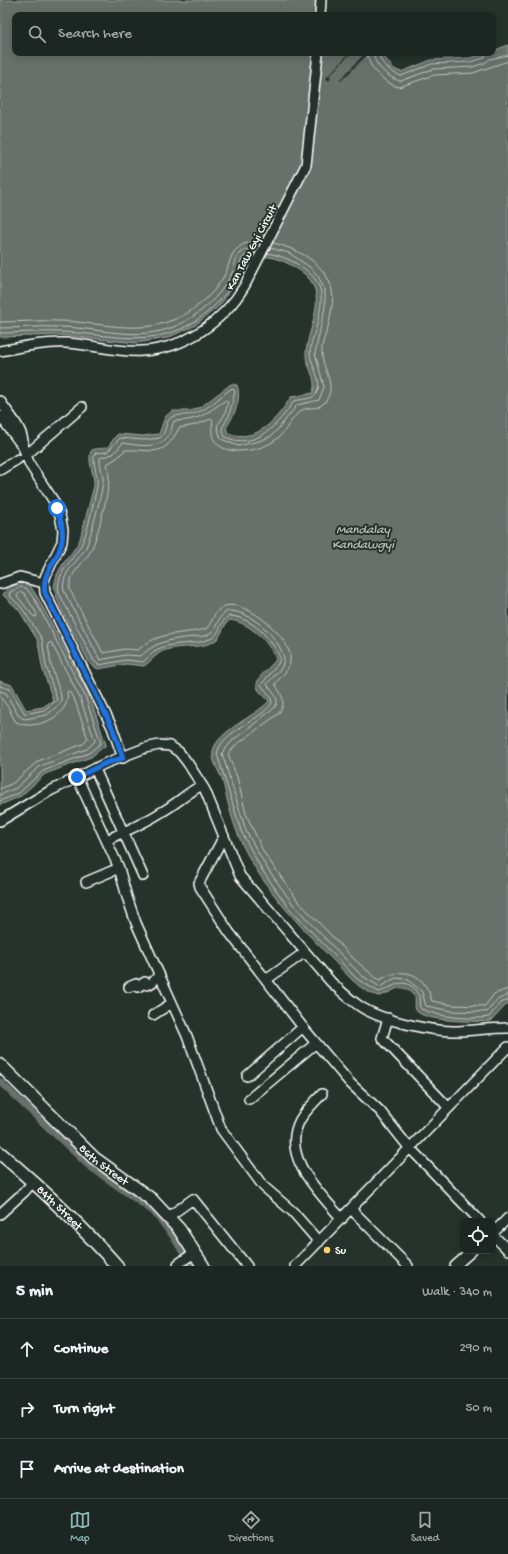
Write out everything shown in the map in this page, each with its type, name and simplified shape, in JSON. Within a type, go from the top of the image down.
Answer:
[{"type":"main road","name":"86th Street","points":[[0,1065],[94,1158],[146,1196],[168,1217],[179,1229],[186,1258],[203,1266]]},
{"type":"main road","name":"84th Street","points":[[0,1153],[34,1182],[90,1236],[117,1266]]},
{"type":"street","points":[[320,12],[321,0]]},
{"type":"street","name":"Kan Taw Gyi Circuit","points":[[0,351],[53,343],[143,351],[183,342],[194,336],[219,317],[237,299],[306,165],[318,56]]},
{"type":"street","points":[[0,470],[82,407]]},
{"type":"street","points":[[1,409],[22,454],[57,508],[63,530],[60,548],[49,567],[44,583],[47,600],[112,727],[123,758]]},
{"type":"street","points":[[0,584],[20,576],[44,583]]},
{"type":"street","points":[[0,821],[36,799],[95,768],[145,748],[159,745],[170,746],[187,762],[202,785],[240,876],[331,982],[346,996],[363,1008],[388,1018],[422,1027],[452,1031],[508,1028]]},
{"type":"street","points":[[95,768],[143,876]]},
{"type":"street","points":[[77,777],[120,868],[127,897],[136,922],[187,1036],[221,1129],[263,1186],[293,1212],[319,1242]]},
{"type":"street","points":[[107,840],[124,833],[160,814],[184,795],[202,785]]},
{"type":"street","points":[[224,836],[201,878],[200,887],[229,932],[303,1027],[350,1083],[380,1111],[410,1148],[477,1218]]},
{"type":"street","points":[[86,882],[120,868]]},
{"type":"street","points":[[266,980],[305,952]]},
{"type":"street","points":[[129,987],[136,984],[138,987],[145,982],[147,985],[150,984],[156,980],[159,974]]},
{"type":"street","points":[[153,1015],[172,1003]]},
{"type":"street","points":[[388,1018],[382,1038],[449,1108]]},
{"type":"street","points":[[248,1076],[303,1027]]},
{"type":"street","points":[[249,1099],[316,1043]]},
{"type":"street","points":[[295,1266],[508,1047]]},
{"type":"street","points":[[322,1094],[301,1119],[296,1130],[296,1153],[301,1169],[342,1219]]},
{"type":"street","points":[[0,1214],[34,1182]]},
{"type":"street","points":[[168,1217],[193,1199],[247,1266]]},
{"type":"street","points":[[351,1209],[408,1266]]},
{"type":"street","points":[[496,1231],[508,1218]]},
{"type":"street","points":[[496,1237],[508,1250]]},
{"type":"street","points":[[456,1266],[469,1254]]},
{"type":"water","name":"Mandalay Kandawgyi","points":[[0,0],[316,0],[316,12],[12,12],[12,56],[383,56],[394,69],[401,72],[431,60],[496,56],[496,50],[508,45],[508,1003],[491,1021],[451,1020],[429,1017],[416,1010],[415,997],[405,989],[398,988],[379,996],[365,990],[348,975],[295,920],[261,877],[243,846],[236,830],[223,782],[213,759],[213,751],[216,744],[222,737],[229,730],[263,707],[269,701],[258,689],[257,685],[260,677],[276,659],[269,646],[258,634],[244,625],[230,620],[225,625],[219,637],[208,644],[166,650],[159,653],[144,666],[126,664],[98,669],[90,664],[65,617],[55,591],[55,583],[59,570],[80,539],[94,486],[90,464],[91,451],[107,447],[118,434],[143,436],[159,434],[165,417],[172,411],[191,411],[202,406],[231,384],[237,385],[239,396],[232,418],[226,428],[228,433],[238,436],[257,432],[265,427],[273,421],[291,397],[313,393],[314,382],[306,357],[308,341],[316,309],[315,289],[310,280],[302,272],[278,259],[255,256],[245,261],[236,284],[219,306],[194,326],[167,338],[136,343],[60,335],[0,337]]},
{"type":"water","points":[[19,583],[29,584],[38,598],[89,695],[106,745],[91,757],[45,774],[21,796],[0,805],[0,681],[12,685],[26,710],[43,707],[53,700],[42,667],[38,641],[19,610],[3,595],[7,588]]},
{"type":"pier","points":[[346,56],[348,56],[329,76],[331,78],[329,81],[326,78]]},
{"type":"pier","points":[[362,56],[366,56],[341,81],[340,80]]},
{"type":"waterway","points":[[0,1082],[88,1165],[154,1212],[173,1236],[191,1266]]},
{"type":"place","name":"Su","points":[[327,1250]]},
{"type":"route","points":[[57,508],[62,523],[62,542],[46,575],[44,581],[45,593],[47,600],[112,727],[123,758],[106,763],[77,777]]}]
